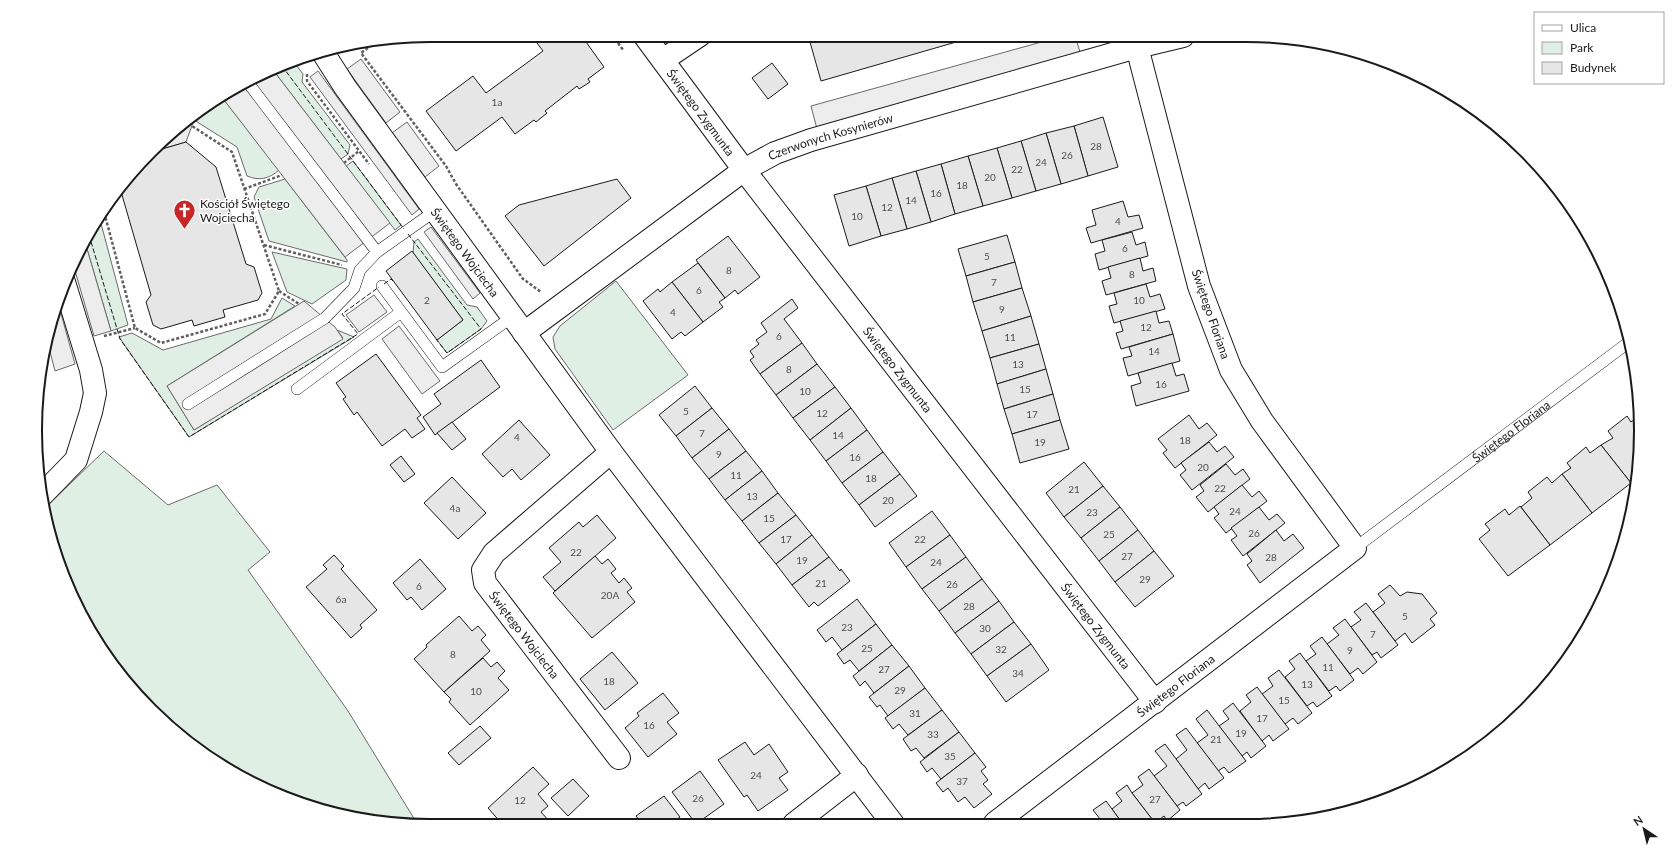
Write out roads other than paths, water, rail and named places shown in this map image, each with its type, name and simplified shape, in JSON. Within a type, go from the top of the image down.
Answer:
[{"type":"street","name":"Świętego Zygmunta","points":[[649,42],[744,170],[1155,702]]},
{"type":"street","points":[[663,60],[690,42]]},
{"type":"street","name":"Czerwonych Kosynierów","points":[[518,325],[744,170],[775,153],[811,140],[1158,42]]},
{"type":"street","name":"Świętego Floriana","points":[[1002,819],[1355,548],[1262,421],[1231,370],[1199,286],[1137,47]]},
{"type":"street","name":"Świętego Wojciecha","points":[[326,56],[345,87],[434,211],[611,452],[889,819]]},
{"type":"street","points":[[46,490],[76,460],[91,412],[95,393],[91,370],[68,294]]},
{"type":"street","name":"Świętego Wojciecha","points":[[611,452],[494,553],[483,570],[485,583],[619,758]]},
{"type":"street","points":[[800,819],[857,775]]},
{"type":"lane","points":[[251,86],[377,252]]},
{"type":"lane","points":[[188,404],[325,318],[354,288],[360,270],[377,252],[434,211]]},
{"type":"lane","points":[[382,286],[442,367],[518,325]]},
{"type":"lane","points":[[297,389],[401,312]]},
{"type":"lane","name":"Świętego Floriana","points":[[1355,548],[1625,345]]},
{"type":"place","name":"Kościół Świętego Wojciecha","points":[[184,230]]}]
